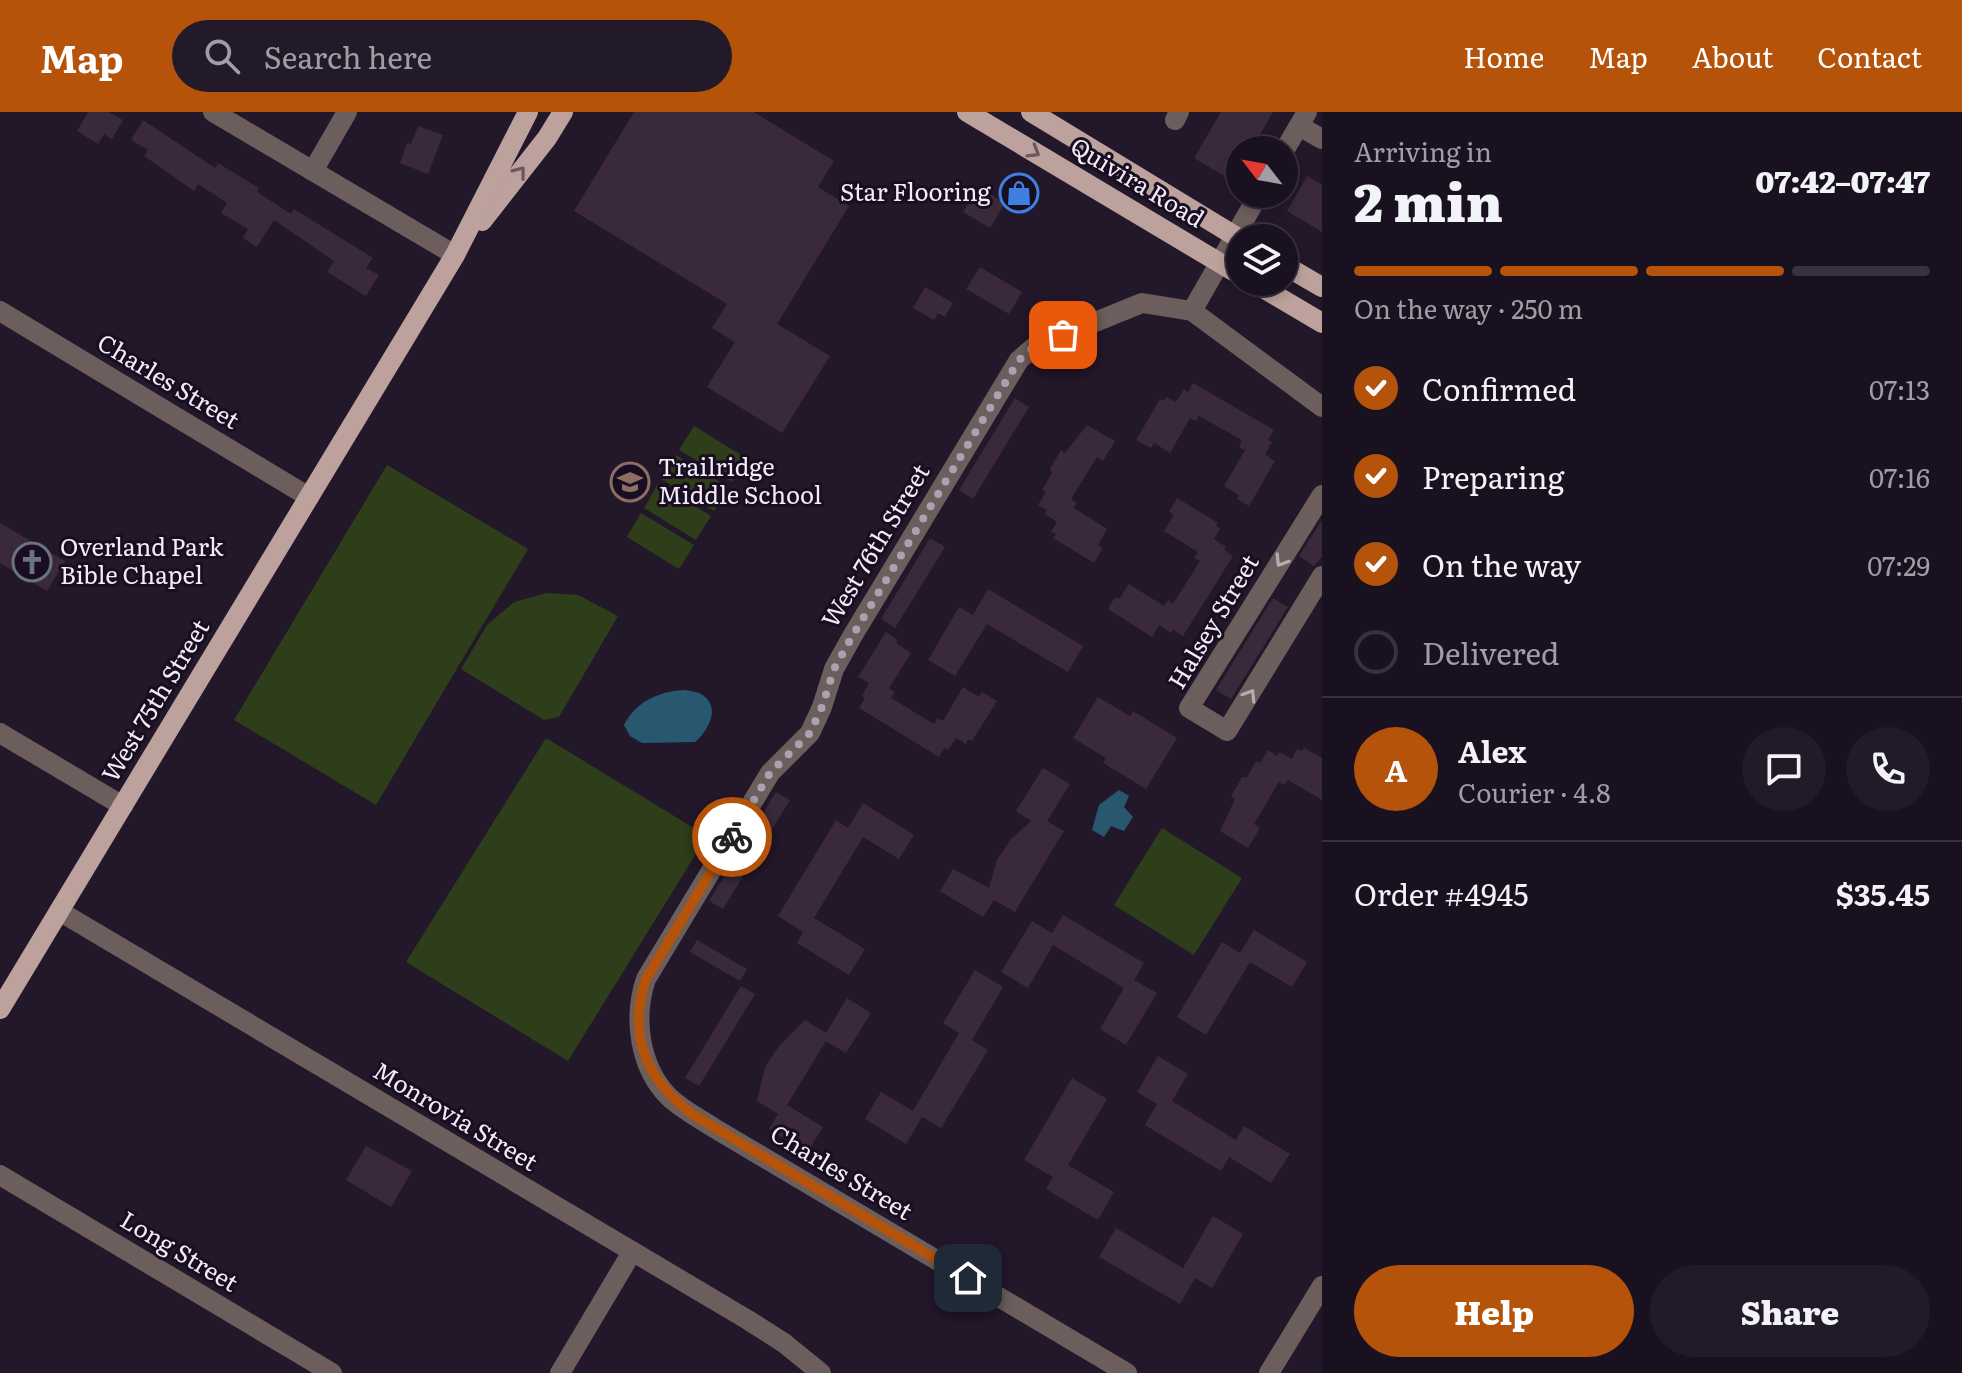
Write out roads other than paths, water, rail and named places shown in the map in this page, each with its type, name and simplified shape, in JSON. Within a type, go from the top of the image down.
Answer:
[{"type":"main road","name":"West 75th Street","points":[[0,1009],[455,255],[528,112]]},
{"type":"main road","name":"West 75th Street","points":[[455,255],[547,138],[563,112]]},
{"type":"main road","name":"Quivira Road","points":[[967,112],[1226,266]]},
{"type":"main road","name":"Quivira Road","points":[[1031,112],[1226,231]]},
{"type":"main road","points":[[1298,273],[1322,287]]},
{"type":"main road","points":[[1277,296],[1322,323]]},
{"type":"street","points":[[213,112],[455,255]]},
{"type":"street","points":[[313,171],[347,112]]},
{"type":"street","points":[[1303,119],[1322,139]]},
{"type":"street","points":[[1226,255],[1192,311],[1322,407]]},
{"type":"street","name":"West 76th Street","points":[[641,1040],[641,994],[646,979],[770,773],[810,733],[834,669],[853,635],[1019,360],[1034,347],[1142,303],[1192,311]]},
{"type":"street","name":"Charles Street","points":[[0,311],[309,497]]},
{"type":"street","name":"Halsey Street","points":[[1322,495],[1189,708],[1227,731],[1322,576]]},
{"type":"street","points":[[0,733],[123,806]]},
{"type":"street","name":"Monrovia Street","points":[[59,911],[772,1335],[821,1373]]},
{"type":"street","name":"Charles Street","points":[[641,1040],[655,1078],[668,1096],[692,1114],[1127,1373]]},
{"type":"street","name":"Long Street","points":[[0,1175],[332,1373]]},
{"type":"street","points":[[560,1373],[632,1252]]},
{"type":"street","points":[[1269,1373],[1322,1286]]},
{"type":"water","points":[[685,690],[702,695],[711,707],[708,726],[695,742],[642,743],[630,736],[624,725],[642,704],[658,695]]},
{"type":"water","points":[[1119,790],[1129,796],[1124,807],[1133,817],[1124,831],[1111,826],[1104,837],[1092,830],[1099,805]]},
{"type":"place","name":"Star Flooring","points":[[1019,193]]},
{"type":"place","name":"Trailridge Middle School","points":[[630,482]]},
{"type":"place","name":"Overland Park Bible Chapel","points":[[32,562]]}]
